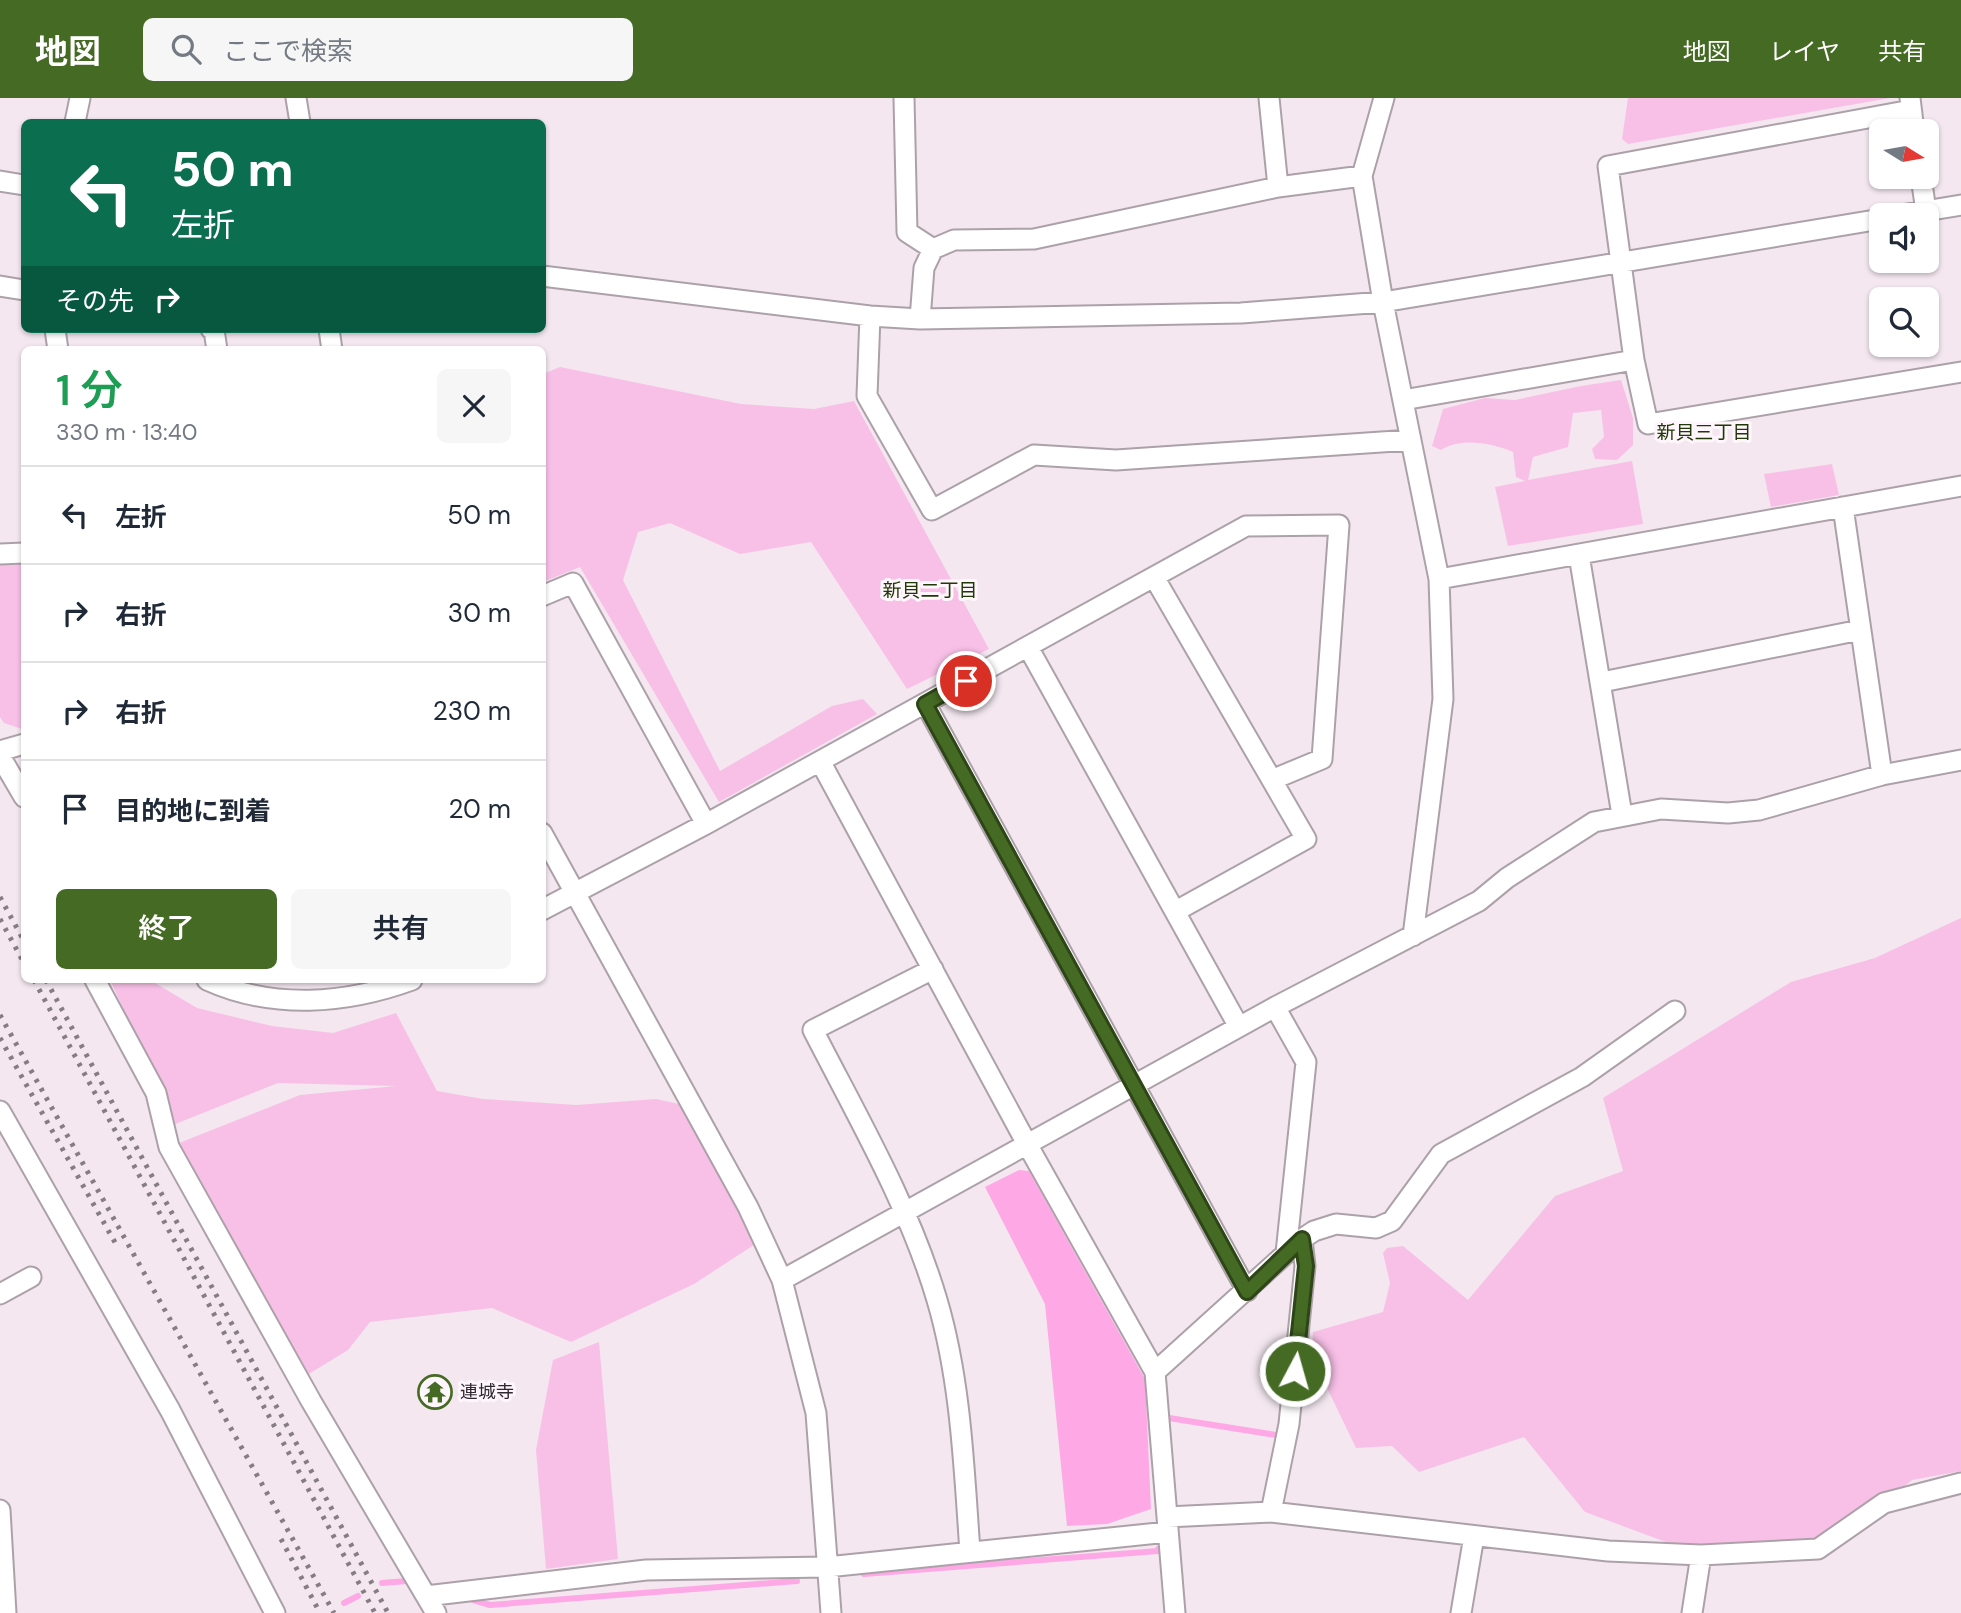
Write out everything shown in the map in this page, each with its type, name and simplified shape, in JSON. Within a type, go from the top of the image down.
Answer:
[{"type":"street","points":[[76,119],[80,98]]},
{"type":"street","points":[[296,98],[300,119]]},
{"type":"street","points":[[904,98],[907,232],[933,249]]},
{"type":"street","points":[[1269,98],[1278,187]]},
{"type":"street","points":[[1384,98],[1362,176],[1383,302],[1439,579],[1443,699],[1413,936]]},
{"type":"street","points":[[1910,104],[1608,166],[1634,360],[1648,424],[1961,372]]},
{"type":"street","points":[[920,319],[924,268],[933,249],[954,240],[1034,239],[1278,187],[1362,176]]},
{"type":"street","points":[[0,181],[21,184]]},
{"type":"street","points":[[1939,209],[1961,205]]},
{"type":"street","points":[[546,276],[870,316],[920,319],[1241,313],[1383,302],[1869,221]]},
{"type":"street","points":[[0,286],[21,290]]},
{"type":"street","points":[[870,316],[867,396],[932,510],[1034,455],[1116,460],[1411,440]]},
{"type":"street","points":[[1403,400],[1634,360]]},
{"type":"street","points":[[1439,579],[1961,486]]},
{"type":"street","points":[[1843,507],[1882,775]]},
{"type":"street","points":[[546,908],[706,824],[1247,526],[1339,525],[1322,759],[1273,779]]},
{"type":"street","points":[[0,554],[21,553]]},
{"type":"street","points":[[1579,555],[1622,815]]},
{"type":"street","points":[[1154,578],[1306,839],[1176,911]]},
{"type":"street","points":[[546,594],[573,583],[706,824]]},
{"type":"street","points":[[1602,682],[1860,630]]},
{"type":"street","points":[[1028,647],[1239,1027]]},
{"type":"street","points":[[925,704],[1247,1292]]},
{"type":"street","points":[[21,745],[0,754],[21,792]]},
{"type":"street","points":[[782,1280],[1275,1007],[1479,901],[1507,878],[1594,822],[1661,809],[1751,811],[1882,775],[1961,760]]},
{"type":"street","points":[[820,761],[1027,1144],[1155,1372],[1175,1613]]},
{"type":"street","points":[[546,840],[748,1208],[782,1280],[816,1413],[831,1613]]},
{"type":"street","points":[[933,970],[813,1030],[905,1211],[937,1300],[957,1390],[970,1552]]},
{"type":"street","points":[[97,983],[156,1093],[169,1147],[311,1401],[431,1605],[646,1570],[827,1567],[970,1552],[1271,1511],[1608,1551],[1701,1555],[1818,1549],[1884,1503],[1961,1483]]},
{"type":"street","points":[[216,983],[244,993],[292,1001],[365,995],[403,983]]},
{"type":"street","points":[[1275,1007],[1306,1062],[1286,1253]]},
{"type":"street","points":[[1155,1372],[1247,1292],[1302,1239],[1314,1231],[1336,1224],[1376,1228],[1392,1221],[1441,1154],[1582,1077],[1675,1011]]},
{"type":"street","points":[[0,1111],[170,1410],[275,1613]]},
{"type":"street","points":[[1271,1511],[1289,1424],[1306,1266],[1302,1239]]},
{"type":"street","points":[[0,1294],[31,1276]]},
{"type":"street","points":[[0,1510],[6,1613]]},
{"type":"street","points":[[1461,1613],[1474,1536]]},
{"type":"street","points":[[1692,1613],[1701,1555]]},
{"type":"shaded area","points":[[1628,98],[1890,98],[1628,144],[1622,139]]},
{"type":"shaded area","points":[[560,367],[741,404],[814,409],[854,401],[989,649],[907,689],[811,542],[740,554],[670,523],[638,532],[623,580],[720,771],[832,706],[863,699],[877,714],[719,802],[580,567],[546,581],[546,373]]},
{"type":"shaded area","points":[[1621,380],[1633,418],[1633,445],[1617,460],[1595,459],[1592,449],[1604,437],[1601,410],[1573,413],[1568,447],[1533,457],[1528,480],[1632,461],[1643,524],[1508,546],[1495,487],[1525,481],[1516,477],[1513,452],[1477,443],[1458,444],[1441,450],[1432,446],[1443,409],[1485,398],[1515,400]]},
{"type":"shaded area","points":[[1832,464],[1839,495],[1771,507],[1764,474]]},
{"type":"shaded area","points":[[21,563],[21,729],[4,723],[0,717],[0,564]]},
{"type":"shaded area","points":[[1961,918],[1961,1471],[1912,1480],[1884,1503],[1818,1540],[1701,1555],[1585,1512],[1524,1437],[1419,1472],[1392,1446],[1356,1448],[1328,1390],[1310,1380],[1313,1332],[1383,1312],[1390,1283],[1383,1253],[1387,1248],[1403,1246],[1468,1300],[1555,1196],[1623,1171],[1603,1098],[1791,982],[1875,958]]},
{"type":"shaded area","points":[[111,983],[155,983],[197,1008],[272,1026],[333,1033],[396,1013],[437,1091],[483,1099],[576,1105],[656,1099],[693,1107],[763,1239],[694,1284],[571,1342],[492,1308],[370,1322],[348,1350],[299,1380],[169,1147],[300,1095],[396,1086],[278,1083],[173,1125],[162,1092]]},
{"type":"shaded area","points":[[1019,1170],[1029,1171],[1145,1379],[1151,1509],[1107,1524],[1067,1526],[1045,1304],[985,1187]]},
{"type":"shaded area","points":[[599,1342],[618,1559],[546,1569],[536,1450],[553,1360]]},
{"type":"waterway","points":[[1169,1418],[1276,1435]]},
{"type":"waterway","points":[[864,1574],[1158,1549]]},
{"type":"waterway","points":[[382,1583],[407,1581]]},
{"type":"waterway","points":[[473,1600],[490,1605],[797,1581]]},
{"type":"waterway","points":[[344,1603],[358,1596]]},
{"type":"railway","points":[[0,897],[21,936]]},
{"type":"railway","points":[[0,919],[21,958]]},
{"type":"railway","points":[[36,983],[375,1613]]},
{"type":"railway","points":[[48,983],[388,1613]]},
{"type":"railway","points":[[0,1015],[334,1613]]},
{"type":"railway","points":[[0,1038],[117,1246]]},
{"type":"railway","points":[[281,1539],[320,1613]]},
{"type":"place","name":"連城寺","points":[[435,1392]]},
{"type":"district","name":"新貝三丁目","points":[[1704,432]]},
{"type":"district","name":"新貝二丁目","points":[[930,590]]},
{"type":"route","points":[[966,681],[925,704],[1247,1292],[1302,1239],[1306,1266],[1295,1371]]}]
